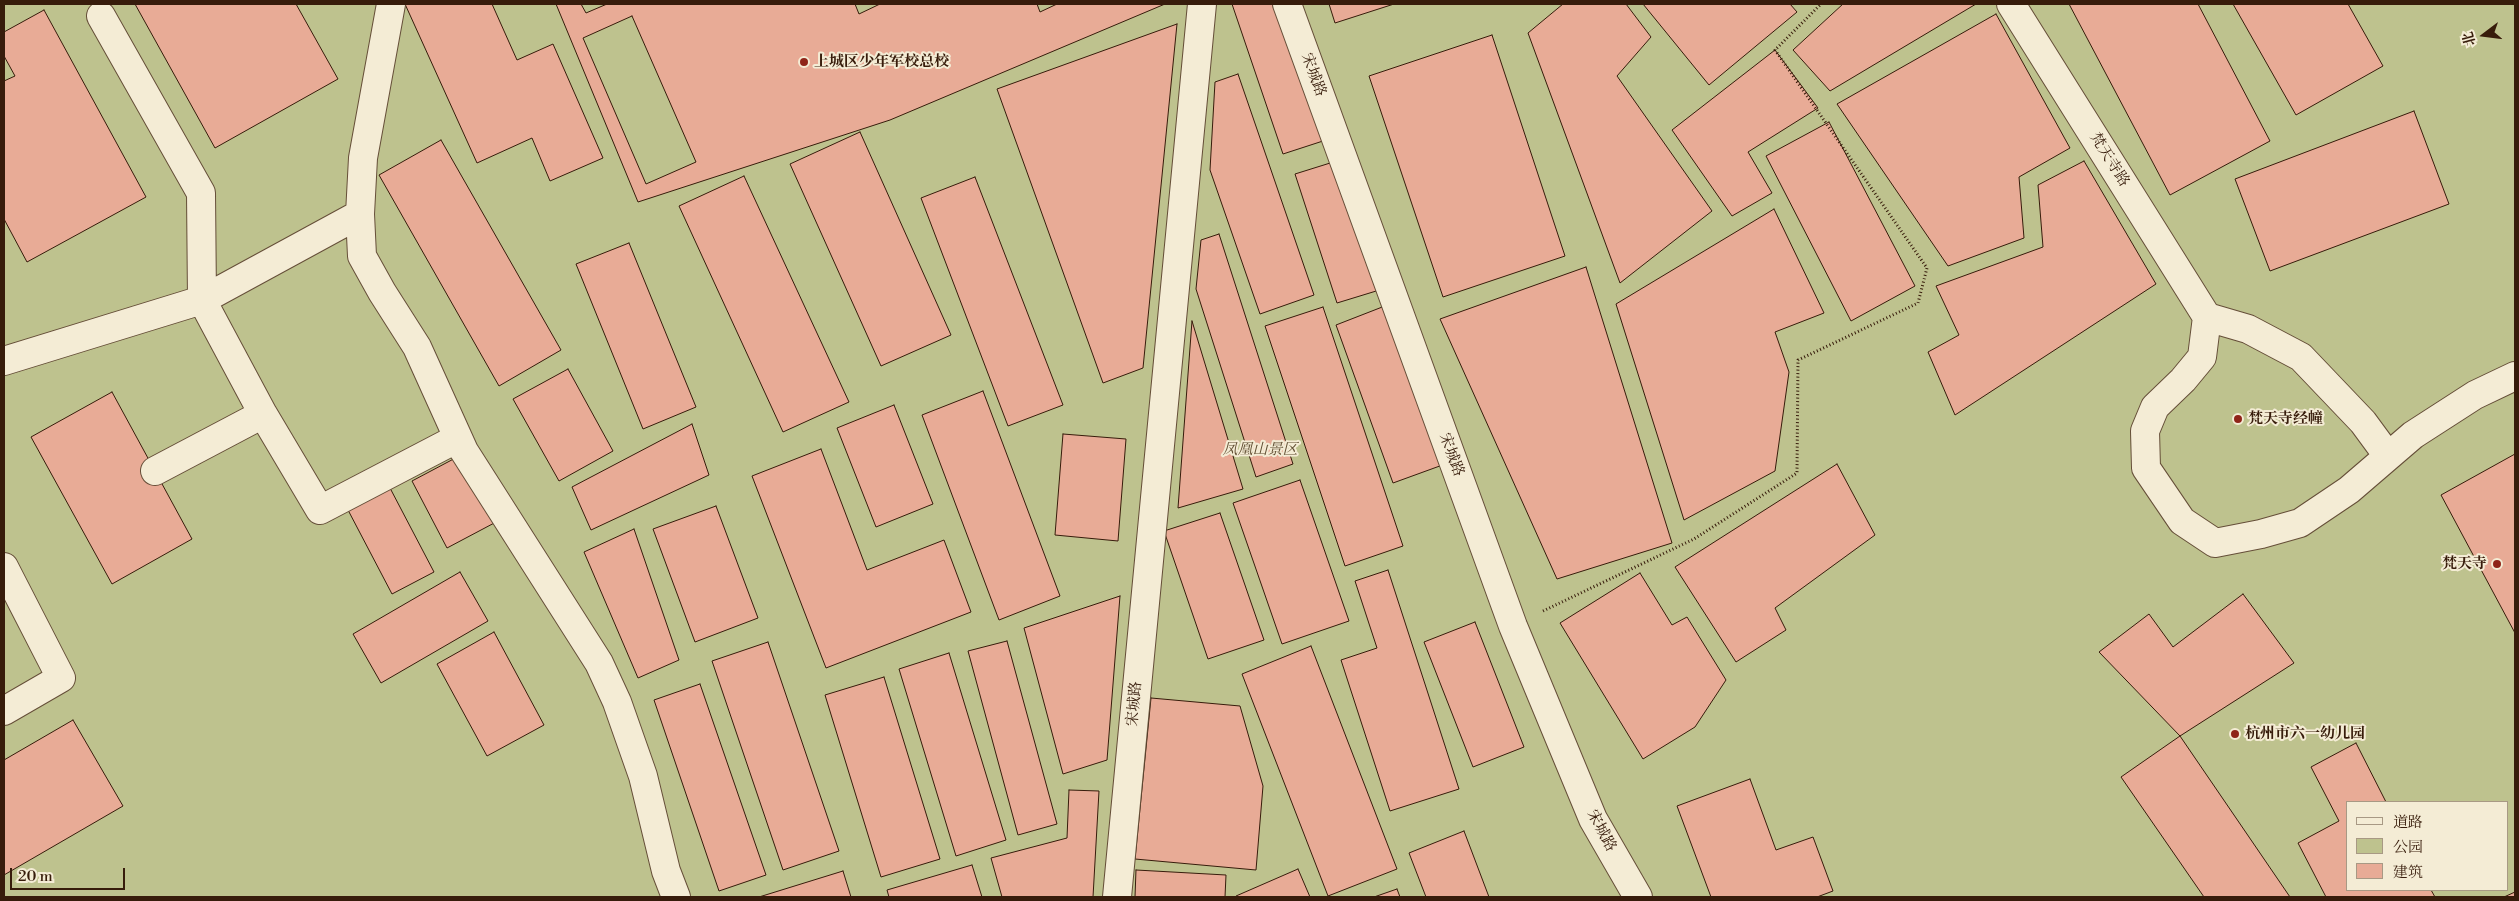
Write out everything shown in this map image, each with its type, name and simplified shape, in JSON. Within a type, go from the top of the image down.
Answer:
[{"type":"street","points":[[391,4],[363,158],[360,214],[362,256],[382,292],[417,347],[458,438],[519,540],[600,663],[617,702],[643,776],[666,871],[676,897]]},
{"type":"street","name":"宋城路","points":[[1117,897],[1202,4]]},
{"type":"street","name":"宋城路","points":[[1287,4],[1513,626],[1593,819],[1638,897]]},
{"type":"street","name":"梵天寺路","points":[[2011,4],[2207,317]]},
{"type":"street","points":[[101,16],[201,193],[202,300],[263,414],[320,510],[458,438]]},
{"type":"street","points":[[4,361],[202,300],[360,214]]},
{"type":"street","points":[[2388,456],[2363,422],[2302,357],[2248,329],[2207,317],[2202,356],[2182,380],[2155,407],[2144,431],[2146,468],[2182,521],[2216,543],[2261,534],[2300,523],[2348,490],[2413,435],[2475,395],[2515,376]]},
{"type":"street","points":[[155,471],[263,414]]},
{"type":"street","points":[[4,567],[61,678],[4,711]]},
{"type":"path","points":[[1513,626],[1694,539],[1797,473],[1798,360],[1918,303],[1927,268],[1775,50],[1821,4]]},
{"type":"green space","name":"凤凰山景区","points":[[4,4],[2515,4],[2515,897],[4,897]]},
{"type":"building","points":[[135,4],[296,4],[338,79],[215,148]]},
{"type":"building","points":[[405,4],[492,4],[517,60],[553,44],[603,158],[550,181],[532,138],[477,163]]},
{"type":"building","name":"上城区少年军校总校","points":[[556,4],[1165,4],[890,120],[638,202]]},
{"type":"building","points":[[581,4],[607,4],[586,13]]},
{"type":"building","points":[[855,4],[880,4],[859,14]]},
{"type":"building","points":[[1037,4],[1057,4],[1040,12]]},
{"type":"building","points":[[1232,4],[1279,4],[1326,140],[1283,154]]},
{"type":"building","points":[[1329,4],[1394,4],[1335,23]]},
{"type":"building","points":[[1563,4],[1626,4],[1651,37],[1617,76],[1712,211],[1620,283],[1528,33]]},
{"type":"building","points":[[1643,4],[1790,4],[1797,12],[1709,85]]},
{"type":"building","points":[[1843,4],[1976,4],[1830,91],[1793,50]]},
{"type":"building","points":[[2069,4],[2198,4],[2270,141],[2170,195]]},
{"type":"building","points":[[2233,4],[2348,4],[2383,66],[2296,115]]},
{"type":"building","points":[[44,10],[146,197],[27,262],[4,219],[4,81],[15,76],[4,56],[4,32]]},
{"type":"building","points":[[1996,14],[2070,148],[2019,177],[2024,238],[1948,266],[1837,104]]},
{"type":"building","points":[[632,16],[696,162],[646,184],[583,38]]},
{"type":"building","points":[[1177,24],[1143,368],[1103,383],[997,89]]},
{"type":"building","points":[[1492,35],[1565,256],[1443,297],[1369,76]]},
{"type":"building","points":[[1775,50],[1818,108],[1748,152],[1772,193],[1732,216],[1672,130]]},
{"type":"building","points":[[1238,74],[1314,295],[1260,314],[1210,170],[1215,82]]},
{"type":"building","points":[[2414,111],[2449,204],[2270,271],[2235,179]]},
{"type":"building","points":[[1829,122],[1915,286],[1851,321],[1766,156]]},
{"type":"building","points":[[860,132],[951,335],[881,366],[790,164]]},
{"type":"building","points":[[441,140],[561,350],[499,386],[379,175]]},
{"type":"building","points":[[1343,159],[1386,288],[1337,303],[1295,174]]},
{"type":"building","points":[[2084,161],[2156,284],[1955,415],[1928,352],[1959,335],[1936,286],[2043,247],[2038,185]]},
{"type":"building","points":[[744,176],[849,402],[783,432],[679,206]]},
{"type":"building","points":[[975,177],[1063,405],[1008,426],[921,198]]},
{"type":"building","points":[[1774,209],[1824,313],[1775,332],[1789,372],[1775,471],[1684,520],[1616,304]]},
{"type":"building","points":[[1219,234],[1293,464],[1256,477],[1196,289],[1201,240]]},
{"type":"building","points":[[629,243],[696,407],[643,429],[576,264]]},
{"type":"building","points":[[1586,267],[1672,543],[1557,579],[1440,319]]},
{"type":"building","points":[[1390,304],[1448,463],[1393,483],[1336,325]]},
{"type":"building","points":[[1323,307],[1403,546],[1345,566],[1265,326]]},
{"type":"building","points":[[1192,321],[1243,489],[1178,508]]},
{"type":"building","points":[[568,369],[613,451],[559,481],[513,399]]},
{"type":"building","points":[[983,391],[1060,596],[999,620],[922,415]]},
{"type":"building","points":[[112,392],[192,539],[112,584],[31,437]]},
{"type":"building","points":[[894,405],[933,504],[876,527],[837,428]]},
{"type":"building","points":[[692,424],[709,475],[591,530],[572,487]]},
{"type":"building","points":[[1063,434],[1126,439],[1118,541],[1055,535]]},
{"type":"building","points":[[821,449],[867,570],[944,540],[971,612],[826,668],[752,476]]},
{"type":"building","points":[[463,454],[498,521],[447,548],[412,481]]},
{"type":"building","name":"梵天寺","points":[[2515,454],[2515,633],[2441,495]]},
{"type":"building","points":[[1837,464],[1875,535],[1775,608],[1786,630],[1736,662],[1675,567]]},
{"type":"building","points":[[1300,480],[1349,621],[1282,644],[1233,503]]},
{"type":"building","points":[[390,488],[434,572],[392,594],[348,510]]},
{"type":"building","points":[[716,506],[758,618],[695,642],[653,529]]},
{"type":"building","points":[[1220,513],[1264,640],[1208,659],[1164,531]]},
{"type":"building","points":[[634,529],[679,660],[638,678],[584,552]]},
{"type":"building","points":[[1388,570],[1459,789],[1390,811],[1341,660],[1377,648],[1355,581]]},
{"type":"building","points":[[460,572],[488,621],[381,683],[353,634]]},
{"type":"building","points":[[1640,573],[1672,625],[1687,617],[1726,680],[1695,727],[1643,759],[1560,623]]},
{"type":"building","points":[[2243,594],[2294,663],[2180,736],[2099,652],[2149,614],[2173,647]]},
{"type":"building","points":[[1120,596],[1107,760],[1063,774],[1024,628]]},
{"type":"building","points":[[1475,622],[1524,747],[1473,767],[1424,642]]},
{"type":"building","points":[[494,632],[544,725],[487,756],[437,664]]},
{"type":"building","points":[[1007,641],[1057,824],[1018,835],[968,651]]},
{"type":"building","points":[[768,642],[839,851],[783,870],[712,661]]},
{"type":"building","points":[[1311,646],[1397,869],[1328,896],[1242,674]]},
{"type":"building","points":[[949,653],[1006,840],[956,856],[899,669]]},
{"type":"building","points":[[884,677],[940,859],[881,877],[825,695]]},
{"type":"building","points":[[700,684],[766,875],[719,891],[654,700]]},
{"type":"building","points":[[1151,698],[1240,706],[1263,786],[1256,870],[1135,859]]},
{"type":"building","points":[[73,720],[123,806],[4,875],[4,760]]},
{"type":"building","points":[[2180,736],[2290,897],[2204,897],[2121,777]]},
{"type":"building","points":[[2356,743],[2385,801],[2346,801],[2346,891],[2432,891],[2435,897],[2326,897],[2298,843],[2339,821],[2311,767]]},
{"type":"building","points":[[1750,779],[1776,850],[1813,837],[1833,891],[1817,897],[1711,897],[1677,806]]},
{"type":"building","points":[[1069,790],[1099,791],[1093,897],[1002,897],[991,858],[1067,838]]},
{"type":"building","points":[[1464,831],[1489,897],[1426,897],[1409,853]]},
{"type":"building","points":[[972,865],[982,897],[889,897],[887,890]]},
{"type":"building","points":[[1298,869],[1310,897],[1236,896]]},
{"type":"building","points":[[1136,870],[1226,875],[1225,897],[1135,897]]},
{"type":"building","points":[[843,871],[851,897],[759,897]]},
{"type":"building","points":[[1397,889],[1400,897],[1374,897]]},
{"type":"building","points":[[2515,892],[2515,897],[2504,897]]},
{"type":"place","name":"上城区少年军校总校","points":[[804,62]]},
{"type":"place","name":"梵天寺经幢","points":[[2238,419]]},
{"type":"place","name":"梵天寺","points":[[2497,564]]},
{"type":"place","name":"杭州市六一幼儿园","points":[[2235,734]]}]
